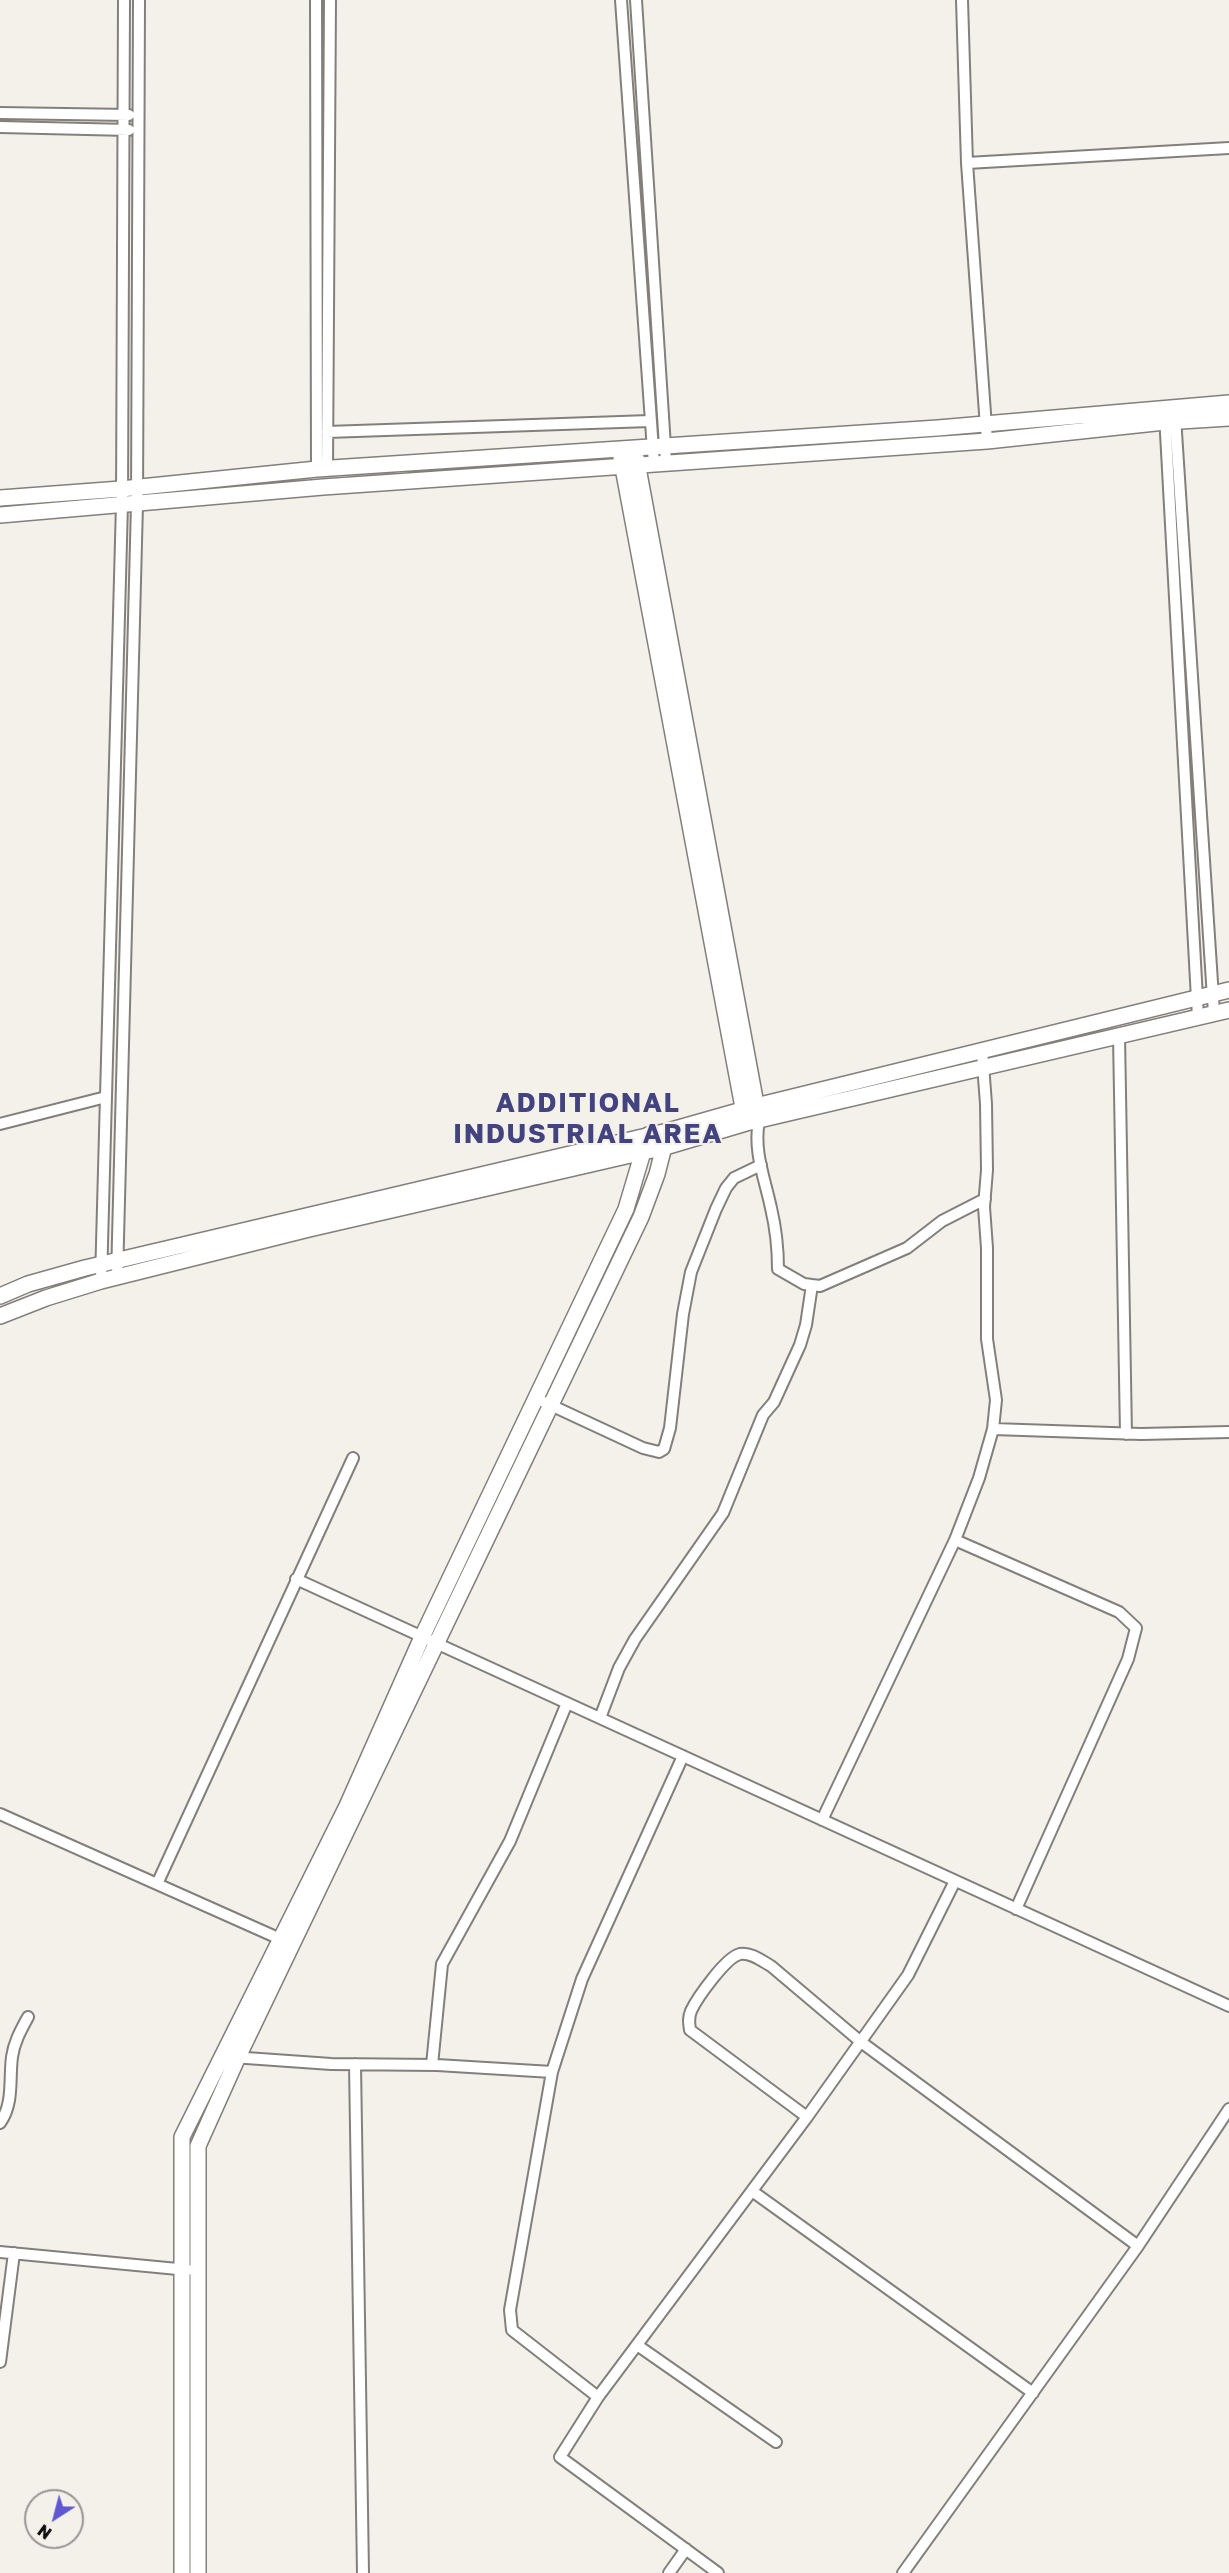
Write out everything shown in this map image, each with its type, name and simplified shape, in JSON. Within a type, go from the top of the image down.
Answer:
[{"type":"street","points":[[117,1269],[132,682],[123,130],[124,0]]},
{"type":"street","points":[[101,1281],[117,683],[129,496],[139,0]]},
{"type":"street","points":[[316,0],[322,469]]},
{"type":"street","points":[[322,469],[327,432],[330,0]]},
{"type":"street","points":[[621,0],[650,421],[658,445]]},
{"type":"street","points":[[636,0],[660,463]]},
{"type":"street","points":[[962,0],[967,163],[987,441]]},
{"type":"street","points":[[0,113],[138,115]]},
{"type":"street","points":[[0,127],[138,130]]},
{"type":"street","points":[[967,163],[1229,148]]},
{"type":"street","points":[[0,498],[129,496],[323,487],[987,441],[1170,415],[1229,404]]},
{"type":"street","points":[[0,515],[322,469],[985,423],[1170,415],[1229,418]]},
{"type":"street","points":[[0,1316],[36,1301],[101,1281],[117,1269],[647,1142],[668,1131],[983,1069],[1222,1011],[1213,994],[1170,415]]},
{"type":"street","points":[[1170,415],[1197,1017]]},
{"type":"street","points":[[327,432],[650,421]]},
{"type":"street","points":[[627,449],[751,1115],[778,1242],[778,1269],[804,1284],[820,1287],[907,1248],[942,1221],[985,1199]]},
{"type":"street","points":[[117,683],[132,682]]},
{"type":"street","points":[[647,1142],[665,1147],[751,1115],[982,1051],[1229,990]]},
{"type":"street","points":[[1119,1036],[1126,1434]]},
{"type":"street","points":[[822,1820],[955,1540],[993,1429],[996,1400],[987,1339],[985,1199],[987,1170],[982,1051]]},
{"type":"street","points":[[0,1124],[106,1097]]},
{"type":"street","points":[[198,2573],[190,2270],[182,2137],[230,2056],[286,1942],[347,1806],[544,1402],[641,1216],[665,1147],[668,1131]]},
{"type":"street","points":[[544,1402],[626,1209],[647,1142]]},
{"type":"street","points":[[544,1402],[643,1448],[659,1452],[664,1449],[670,1428],[683,1314],[691,1272],[726,1188],[734,1178],[761,1165]]},
{"type":"street","points":[[0,1296],[28,1284],[101,1265],[117,1269]]},
{"type":"street","points":[[600,1718],[619,1668],[635,1639],[723,1513],[763,1415],[774,1402],[800,1345],[806,1325],[812,1285]]},
{"type":"street","points":[[993,1429],[1126,1434],[1229,1432]]},
{"type":"street","points":[[157,1884],[353,1458]]},
{"type":"street","points":[[955,1540],[1119,1612],[1136,1628],[1128,1659],[1017,1909]]},
{"type":"street","points":[[296,1579],[1229,2006]]},
{"type":"street","points":[[432,2065],[442,1964],[510,1841],[567,1703]]},
{"type":"street","points":[[598,2397],[512,2330],[510,2310],[552,2072],[582,1979],[683,1756]]},
{"type":"street","points":[[0,1814],[286,1942]]},
{"type":"street","points":[[718,2573],[560,2457],[598,2397],[807,2117],[908,1975],[955,1881]]},
{"type":"street","points":[[807,2117],[690,2030],[688,2021],[701,1995],[731,1959],[745,1954],[771,1966],[861,2042],[1138,2246]]},
{"type":"street","points":[[0,2123],[7,2111],[10,2098],[12,2056],[18,2034],[28,2017]]},
{"type":"street","points":[[230,2056],[354,2064],[432,2065],[552,2072]]},
{"type":"street","points":[[354,2064],[363,2573]]},
{"type":"street","points":[[903,2573],[1138,2246],[1229,2109]]},
{"type":"street","points":[[752,2191],[1033,2393]]},
{"type":"street","points":[[0,2252],[190,2270]]},
{"type":"street","points":[[0,2362],[14,2253]]},
{"type":"street","points":[[182,2573],[190,2270]]},
{"type":"street","points":[[637,2345],[776,2442]]},
{"type":"street","points":[[669,2573],[686,2549]]},
{"type":"district","name":"ADDITIONAL INDUSTRIAL AREA","points":[[588,1118]]}]
